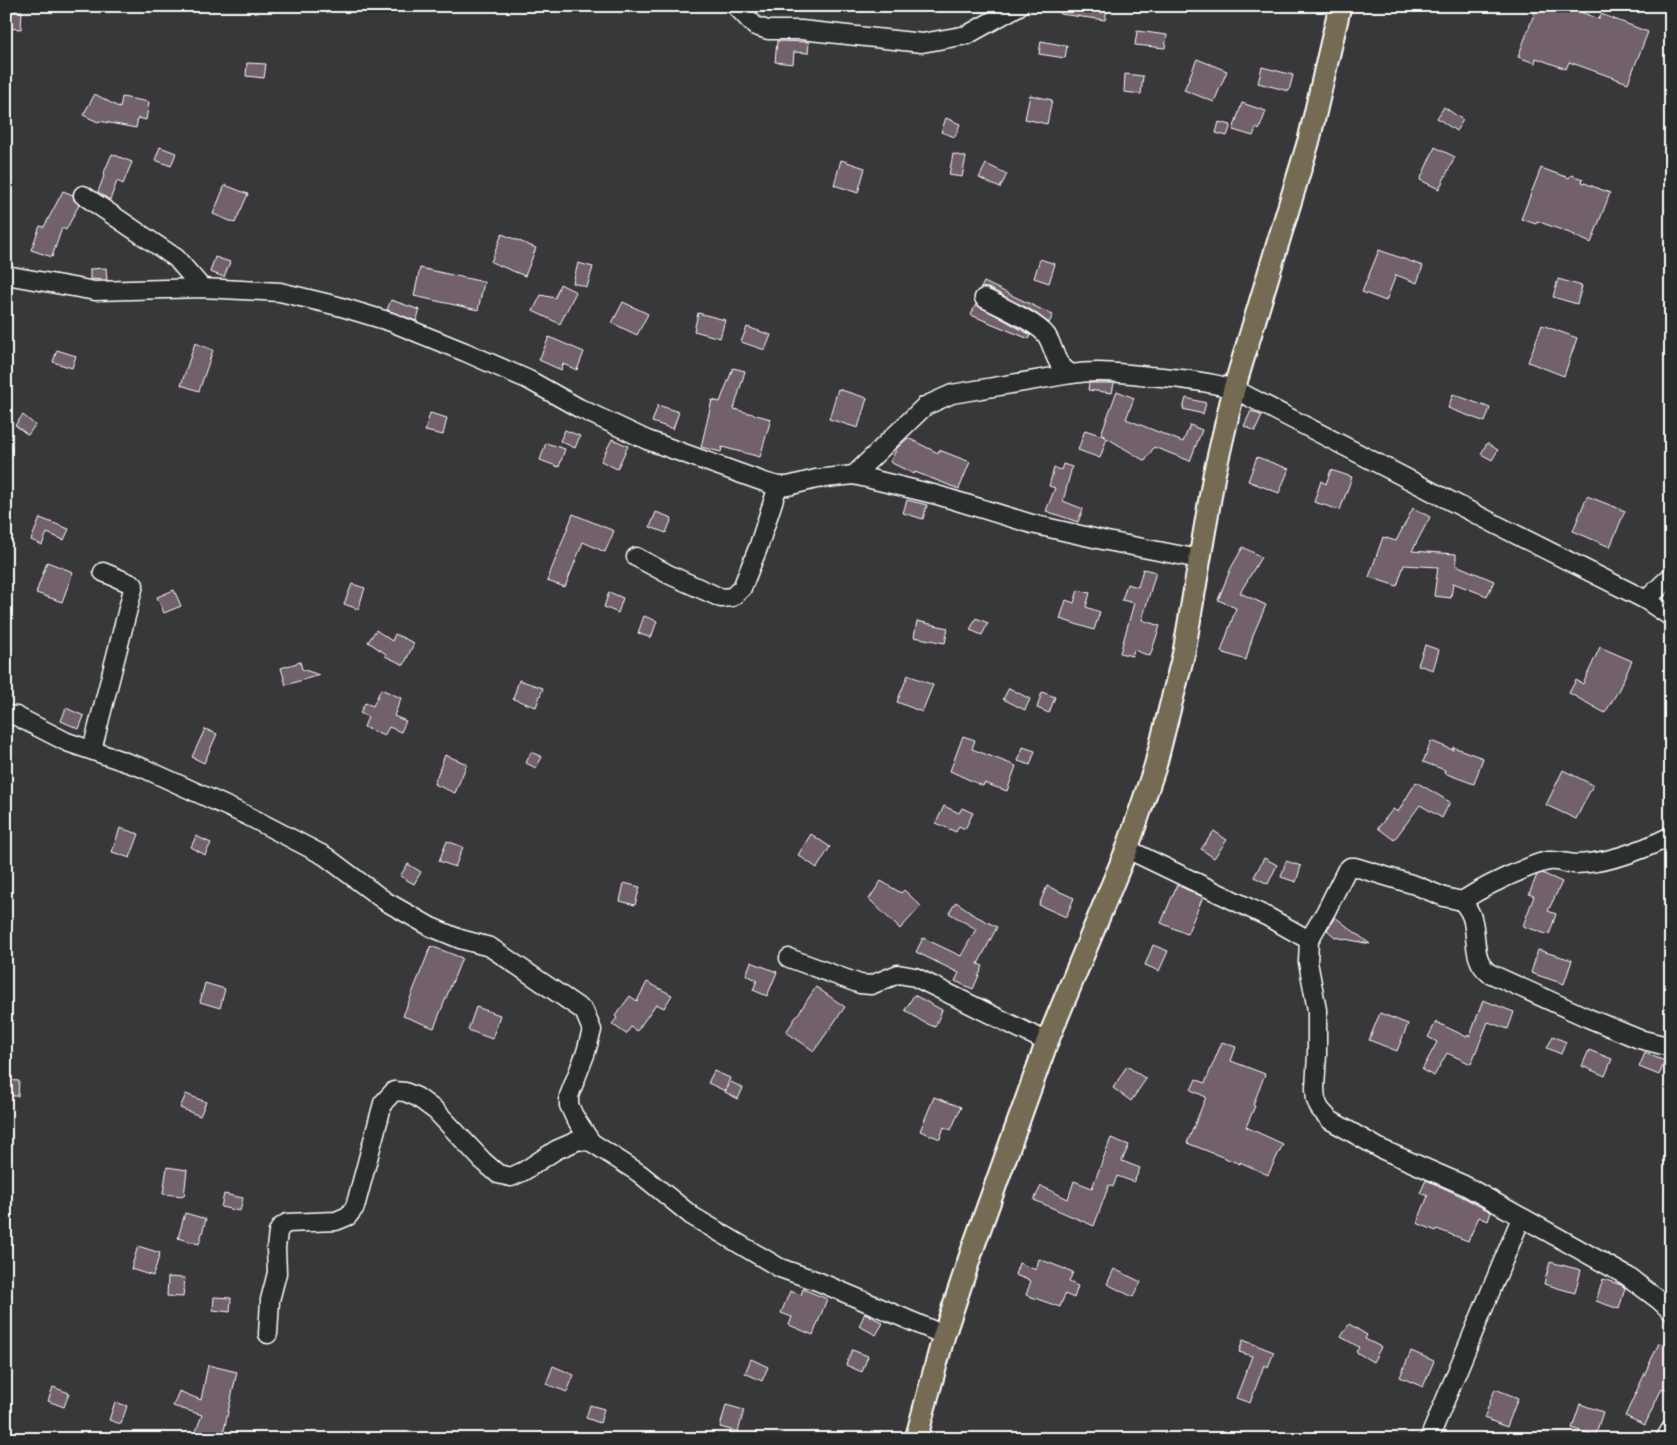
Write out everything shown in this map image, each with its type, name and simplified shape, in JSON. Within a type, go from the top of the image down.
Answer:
[{"type":"main road","points":[[916,1439],[944,1335],[1046,1042],[1127,849],[1155,767],[1184,652],[1214,475],[1234,389],[1309,140],[1340,6]]},
{"type":"street","points":[[736,6],[755,26],[768,30],[800,30],[922,43],[968,35],[1019,6]]},
{"type":"street","points":[[83,195],[176,258],[202,288]]},
{"type":"street","points":[[6,275],[95,291],[202,288],[280,292],[338,306],[391,322],[529,380],[579,408],[647,440],[778,486],[788,486],[816,478],[854,475],[937,495],[1032,524],[1199,559]]},
{"type":"street","points":[[984,298],[1036,326],[1046,336],[1061,367],[1071,374]]},
{"type":"street","points":[[854,475],[925,406],[952,394],[1087,372],[1114,372],[1212,382],[1234,389],[1646,600],[1671,617]]},
{"type":"street","points":[[636,557],[720,598],[732,597],[742,588],[758,548],[778,486]]},
{"type":"street","points":[[92,750],[134,585],[103,572]]},
{"type":"street","points":[[1646,600],[1671,576]]},
{"type":"street","points":[[6,715],[16,716],[67,742],[143,768],[248,816],[325,856],[385,900],[430,927],[460,939],[490,947],[584,1011],[592,1030],[586,1052],[569,1096],[569,1105],[591,1142]]},
{"type":"street","points":[[1671,836],[1643,849],[1601,862],[1573,864],[1551,860],[1514,873],[1478,890],[1462,901],[1444,897],[1415,885],[1355,867],[1350,868],[1346,871],[1310,940],[1308,962],[1317,1010],[1316,1100],[1320,1110],[1330,1120],[1381,1149],[1464,1185],[1628,1276],[1671,1311]]},
{"type":"street","points":[[1127,849],[1268,917],[1310,940]]},
{"type":"street","points":[[1462,901],[1473,920],[1477,955],[1480,964],[1489,973],[1639,1039],[1671,1047]]},
{"type":"street","points":[[790,958],[860,984],[871,985],[898,974],[915,977],[1046,1042]]},
{"type":"street","points":[[268,1334],[270,1300],[277,1273],[276,1248],[278,1232],[286,1223],[336,1221],[348,1216],[355,1207],[383,1103],[394,1091],[405,1092],[417,1097],[436,1111],[483,1161],[498,1174],[510,1177],[579,1140],[591,1142],[639,1173],[692,1216],[780,1268],[817,1281],[944,1335]]},
{"type":"street","points":[[1429,1439],[1521,1218]]},
{"type":"street","points":[[1665,1439],[1671,1429]]},
{"type":"building","points":[[1061,6],[1107,8],[1105,20],[1060,14]]},
{"type":"building","points":[[1537,6],[1565,6],[1599,19],[1601,14],[1648,32],[1628,83],[1569,62],[1566,69],[1536,58],[1535,63],[1518,57]]},
{"type":"building","points":[[9,10],[22,11],[21,29],[8,28]]},
{"type":"building","points":[[1137,31],[1167,35],[1165,48],[1135,45]]},
{"type":"building","points":[[777,41],[809,42],[808,53],[794,52],[793,64],[775,62]]},
{"type":"building","points":[[1041,41],[1067,46],[1065,58],[1039,54]]},
{"type":"building","points":[[1197,59],[1227,71],[1214,102],[1184,90]]},
{"type":"building","points":[[247,63],[266,64],[264,78],[246,76]]},
{"type":"building","points":[[1262,67],[1293,75],[1289,91],[1258,83]]},
{"type":"building","points":[[1125,74],[1143,76],[1141,94],[1124,92]]},
{"type":"building","points":[[95,94],[120,108],[122,97],[149,102],[146,120],[138,118],[136,128],[98,122],[83,115]]},
{"type":"building","points":[[1030,95],[1052,100],[1047,124],[1025,119]]},
{"type":"building","points":[[1242,103],[1266,111],[1259,130],[1256,128],[1253,136],[1233,130]]},
{"type":"building","points":[[1444,107],[1463,120],[1456,131],[1437,118]]},
{"type":"building","points":[[946,118],[960,124],[955,137],[941,132]]},
{"type":"building","points":[[1219,122],[1231,125],[1227,136],[1216,133]]},
{"type":"building","points":[[160,147],[176,153],[171,166],[155,160]]},
{"type":"building","points":[[1435,147],[1455,157],[1439,189],[1420,180]]},
{"type":"building","points":[[112,154],[132,162],[123,184],[117,181],[110,200],[98,192]]},
{"type":"building","points":[[953,154],[966,157],[962,177],[949,175]]},
{"type":"building","points":[[841,160],[865,168],[858,193],[834,185]]},
{"type":"building","points":[[986,164],[1007,174],[1000,188],[979,178]]},
{"type":"building","points":[[1541,168],[1569,178],[1571,175],[1583,179],[1582,182],[1610,193],[1591,243],[1537,221],[1536,224],[1521,219]]},
{"type":"building","points":[[225,185],[248,194],[235,223],[213,214]]},
{"type":"building","points":[[63,191],[73,195],[74,200],[79,205],[66,230],[62,228],[52,257],[31,250],[40,226],[44,227]]},
{"type":"building","points":[[502,234],[536,248],[525,276],[491,262]]},
{"type":"building","points":[[1379,250],[1423,266],[1417,283],[1396,275],[1386,301],[1362,292]]},
{"type":"building","points":[[215,257],[230,262],[224,277],[210,272]]},
{"type":"building","points":[[1040,259],[1055,264],[1049,283],[1034,278]]},
{"type":"building","points":[[578,263],[593,267],[587,287],[573,283]]},
{"type":"building","points":[[106,268],[107,280],[90,279],[90,269]]},
{"type":"building","points":[[420,268],[484,282],[478,310],[414,296]]},
{"type":"building","points":[[1558,279],[1582,286],[1577,304],[1553,297]]},
{"type":"building","points":[[984,282],[1053,315],[1049,323],[1033,311],[989,288],[981,288]]},
{"type":"building","points":[[560,284],[576,292],[560,324],[533,311],[541,295],[555,298]]},
{"type":"building","points":[[391,300],[420,310],[416,321],[387,310]]},
{"type":"building","points":[[623,302],[648,314],[637,335],[612,323]]},
{"type":"building","points":[[976,304],[1031,335],[1029,339],[971,315]]},
{"type":"building","points":[[698,313],[725,320],[720,338],[694,331]]},
{"type":"building","points":[[1542,325],[1577,338],[1564,376],[1528,362]]},
{"type":"building","points":[[747,327],[771,335],[765,350],[741,342]]},
{"type":"building","points":[[549,337],[584,352],[577,370],[563,364],[561,370],[539,360]]},
{"type":"building","points":[[195,343],[213,350],[199,391],[181,385]]},
{"type":"building","points":[[57,350],[76,356],[72,368],[53,362]]},
{"type":"building","points":[[733,368],[745,371],[734,409],[771,419],[760,457],[722,447],[721,452],[701,447],[712,400],[720,402]]},
{"type":"building","points":[[1089,383],[1114,383],[1112,393],[1088,390]]},
{"type":"building","points":[[838,389],[867,398],[858,428],[829,419]]},
{"type":"building","points":[[1117,391],[1134,398],[1126,419],[1183,442],[1190,425],[1202,430],[1190,461],[1154,447],[1145,461],[1107,438],[1100,458],[1078,450],[1085,430],[1106,437],[1101,434]]},
{"type":"building","points":[[1453,394],[1490,408],[1485,422],[1448,408]]},
{"type":"building","points":[[1186,398],[1206,403],[1203,414],[1183,409]]},
{"type":"building","points":[[658,405],[679,412],[673,429],[652,422]]},
{"type":"building","points":[[1251,411],[1262,416],[1255,431],[1244,426]]},
{"type":"building","points":[[430,413],[447,418],[443,435],[425,431]]},
{"type":"building","points":[[23,415],[35,425],[28,435],[15,425]]},
{"type":"building","points":[[565,430],[580,436],[575,448],[560,441]]},
{"type":"building","points":[[908,438],[938,453],[939,450],[970,462],[959,489],[915,472],[914,474],[890,462],[897,448]]},
{"type":"building","points":[[612,439],[628,446],[617,469],[601,461]]},
{"type":"building","points":[[546,443],[565,449],[559,467],[540,460]]},
{"type":"building","points":[[1487,443],[1498,450],[1492,460],[1481,454]]},
{"type":"building","points":[[1257,457],[1289,469],[1279,493],[1248,481]]},
{"type":"building","points":[[1063,464],[1072,467],[1063,501],[1083,509],[1078,522],[1046,511],[1055,488],[1049,486],[1054,468],[1061,470]]},
{"type":"building","points":[[1331,470],[1352,477],[1340,510],[1314,502],[1321,481],[1326,484]]},
{"type":"building","points":[[1587,496],[1625,511],[1610,547],[1573,531]]},
{"type":"building","points":[[907,500],[927,505],[923,519],[903,513]]},
{"type":"building","points":[[1413,508],[1430,517],[1412,551],[1456,554],[1456,565],[1494,581],[1487,596],[1453,583],[1451,598],[1434,596],[1438,567],[1404,565],[1397,586],[1369,577],[1383,537],[1396,541]]},
{"type":"building","points":[[656,512],[672,518],[666,533],[650,527]]},
{"type":"building","points":[[573,514],[614,531],[605,552],[583,542],[565,587],[547,581]]},
{"type":"building","points":[[40,518],[69,529],[64,540],[47,533],[42,545],[31,540]]},
{"type":"building","points":[[1243,547],[1261,557],[1240,593],[1266,605],[1253,635],[1246,660],[1221,652],[1236,608],[1218,600],[1231,568]]},
{"type":"building","points":[[47,562],[73,572],[62,602],[36,593]]},
{"type":"building","points":[[1143,569],[1156,572],[1142,620],[1160,626],[1150,656],[1134,650],[1132,656],[1120,653],[1134,603],[1122,600],[1127,584],[1138,587]]},
{"type":"building","points":[[352,584],[365,588],[358,609],[344,604]]},
{"type":"building","points":[[174,590],[181,606],[164,613],[157,597]]},
{"type":"building","points":[[1078,590],[1090,593],[1086,607],[1100,612],[1094,630],[1060,619],[1066,600],[1074,603]]},
{"type":"building","points":[[609,592],[623,598],[618,613],[604,607]]},
{"type":"building","points":[[644,616],[657,621],[651,638],[638,633]]},
{"type":"building","points":[[976,618],[988,623],[982,635],[970,630]]},
{"type":"building","points":[[917,621],[948,628],[945,643],[914,637]]},
{"type":"building","points":[[376,630],[392,641],[395,634],[414,643],[404,665],[385,656],[386,654],[368,642]]},
{"type":"building","points":[[1425,645],[1439,650],[1433,670],[1418,665]]},
{"type":"building","points":[[1600,647],[1632,661],[1605,713],[1569,693],[1576,680],[1583,684]]},
{"type":"building","points":[[300,662],[302,669],[319,675],[286,685],[281,668]]},
{"type":"building","points":[[908,675],[933,685],[922,712],[897,702]]},
{"type":"building","points":[[519,680],[543,688],[536,707],[513,699]]},
{"type":"building","points":[[1009,688],[1030,699],[1025,710],[1003,699]]},
{"type":"building","points":[[381,689],[401,698],[394,716],[406,721],[401,732],[389,727],[384,736],[364,727],[368,717],[360,713],[365,703],[373,706]]},
{"type":"building","points":[[1042,692],[1055,697],[1049,713],[1037,708]]},
{"type":"building","points":[[66,708],[84,716],[79,729],[61,721]]},
{"type":"building","points":[[205,729],[217,734],[204,763],[192,757]]},
{"type":"building","points":[[963,736],[975,740],[972,749],[1016,766],[1007,791],[984,783],[983,786],[950,771]]},
{"type":"building","points":[[1431,741],[1453,750],[1453,747],[1483,758],[1474,784],[1444,773],[1445,770],[1423,762]]},
{"type":"building","points":[[1023,747],[1035,751],[1030,765],[1018,761]]},
{"type":"building","points":[[531,752],[542,757],[536,768],[526,763]]},
{"type":"building","points":[[445,755],[467,764],[455,793],[434,784]]},
{"type":"building","points":[[1563,770],[1593,785],[1576,819],[1546,805]]},
{"type":"building","points":[[1416,782],[1450,802],[1442,818],[1420,805],[1394,840],[1378,828],[1393,809],[1398,812]]},
{"type":"building","points":[[944,806],[959,813],[962,808],[973,813],[965,829],[959,826],[956,832],[936,823]]},
{"type":"building","points":[[120,828],[139,834],[130,858],[112,852]]},
{"type":"building","points":[[1214,831],[1227,840],[1214,858],[1201,849]]},
{"type":"building","points":[[811,834],[830,847],[817,868],[798,855]]},
{"type":"building","points":[[196,836],[211,843],[205,855],[191,847]]},
{"type":"building","points":[[447,841],[463,847],[455,867],[439,861]]},
{"type":"building","points":[[1264,858],[1277,865],[1268,884],[1254,877]]},
{"type":"building","points":[[1286,861],[1301,866],[1296,882],[1281,877]]},
{"type":"building","points":[[408,864],[421,872],[414,884],[400,876]]},
{"type":"building","points":[[1542,873],[1562,882],[1548,911],[1556,914],[1549,935],[1523,926],[1534,896],[1529,894],[1537,875]]},
{"type":"building","points":[[881,881],[901,893],[904,890],[921,906],[900,929],[869,899]]},
{"type":"building","points":[[624,883],[640,887],[635,905],[620,901]]},
{"type":"building","points":[[1177,885],[1203,897],[1187,934],[1161,923]]},
{"type":"building","points":[[1047,886],[1074,898],[1066,917],[1039,905]]},
{"type":"building","points":[[956,902],[970,913],[997,927],[978,964],[983,966],[973,989],[955,981],[959,973],[916,952],[923,938],[961,956],[976,929],[949,913]]},
{"type":"building","points":[[1335,917],[1370,944],[1335,937],[1327,930]]},
{"type":"building","points":[[1153,945],[1168,951],[1159,971],[1145,965]]},
{"type":"building","points":[[431,946],[462,958],[434,1028],[403,1016]]},
{"type":"building","points":[[1538,950],[1572,960],[1564,984],[1531,973]]},
{"type":"building","points":[[751,962],[777,972],[767,996],[753,990],[757,980],[746,975]]},
{"type":"building","points":[[647,982],[672,995],[664,1008],[656,1004],[637,1031],[631,1027],[626,1034],[612,1024],[617,1018],[615,1016],[630,996],[637,1001]]},
{"type":"building","points":[[205,983],[225,989],[220,1008],[200,1002]]},
{"type":"building","points":[[816,987],[845,1007],[814,1051],[786,1032]]},
{"type":"building","points":[[914,995],[942,1010],[935,1027],[923,1022],[905,1010]]},
{"type":"building","points":[[1483,1000],[1514,1012],[1508,1029],[1488,1022],[1471,1064],[1447,1053],[1434,1076],[1422,1070],[1437,1042],[1428,1037],[1436,1022],[1467,1037],[1468,1035],[1470,1036]]},
{"type":"building","points":[[476,1007],[500,1015],[492,1039],[468,1030]]},
{"type":"building","points":[[1380,1013],[1408,1024],[1397,1051],[1369,1040]]},
{"type":"building","points":[[1553,1036],[1566,1042],[1561,1054],[1547,1048]]},
{"type":"building","points":[[1222,1042],[1236,1047],[1231,1061],[1265,1074],[1246,1127],[1283,1144],[1268,1175],[1240,1162],[1240,1164],[1187,1143],[1206,1097],[1191,1090],[1196,1079],[1205,1083]]},
{"type":"building","points":[[1589,1050],[1612,1059],[1605,1076],[1582,1066]]},
{"type":"building","points":[[1645,1053],[1665,1061],[1659,1075],[1639,1067]]},
{"type":"building","points":[[1127,1066],[1146,1079],[1131,1101],[1113,1088]]},
{"type":"building","points":[[714,1071],[730,1078],[725,1091],[708,1083]]},
{"type":"building","points":[[6,1080],[19,1081],[18,1096],[6,1096]]},
{"type":"building","points":[[731,1082],[743,1088],[738,1099],[725,1092]]},
{"type":"building","points":[[186,1094],[206,1102],[200,1116],[180,1108]]},
{"type":"building","points":[[934,1097],[961,1107],[951,1130],[944,1127],[940,1139],[920,1131]]},
{"type":"building","points":[[1111,1138],[1129,1145],[1122,1161],[1140,1168],[1134,1182],[1117,1176],[1113,1187],[1109,1185],[1094,1226],[1034,1200],[1041,1186],[1068,1199],[1074,1181],[1092,1188]]},
{"type":"building","points":[[167,1167],[187,1170],[184,1196],[163,1194]]},
{"type":"building","points":[[1426,1180],[1491,1212],[1488,1221],[1479,1217],[1468,1241],[1417,1223],[1428,1196],[1420,1193]]},
{"type":"building","points":[[224,1194],[243,1198],[240,1211],[221,1207]]},
{"type":"building","points":[[185,1213],[206,1219],[199,1244],[178,1238]]},
{"type":"building","points":[[138,1246],[160,1253],[153,1276],[131,1269]]},
{"type":"building","points":[[1039,1259],[1073,1272],[1069,1282],[1078,1286],[1074,1298],[1065,1294],[1060,1307],[1026,1295],[1031,1281],[1015,1275],[1019,1263],[1036,1270]]},
{"type":"building","points":[[1550,1262],[1581,1270],[1575,1293],[1544,1284]]},
{"type":"building","points":[[1114,1269],[1141,1282],[1133,1297],[1107,1284]]},
{"type":"building","points":[[168,1277],[185,1278],[183,1297],[167,1296]]},
{"type":"building","points":[[1603,1279],[1625,1288],[1619,1309],[1596,1301]]},
{"type":"building","points":[[803,1289],[827,1299],[813,1335],[789,1325],[792,1317],[781,1313],[790,1291],[801,1295]]},
{"type":"building","points":[[214,1297],[231,1298],[230,1312],[213,1310]]},
{"type":"building","points":[[865,1313],[883,1323],[876,1335],[859,1326]]},
{"type":"building","points":[[1349,1324],[1367,1335],[1365,1339],[1381,1347],[1373,1362],[1356,1352],[1359,1347],[1341,1337]]},
{"type":"building","points":[[1243,1340],[1274,1352],[1268,1367],[1264,1365],[1250,1403],[1236,1398],[1252,1356],[1239,1352]]},
{"type":"building","points":[[1659,1343],[1671,1348],[1671,1392],[1662,1388],[1645,1425],[1625,1416]]},
{"type":"building","points":[[852,1350],[868,1356],[862,1372],[846,1365]]},
{"type":"building","points":[[1411,1351],[1434,1361],[1423,1387],[1400,1377]]},
{"type":"building","points":[[751,1359],[768,1367],[762,1381],[745,1373]]},
{"type":"building","points":[[208,1365],[237,1372],[222,1439],[193,1439],[202,1415],[173,1406],[179,1391],[201,1400]]},
{"type":"building","points":[[553,1366],[574,1375],[567,1392],[546,1384]]},
{"type":"building","points":[[53,1387],[69,1393],[64,1407],[48,1401]]},
{"type":"building","points":[[1495,1389],[1518,1398],[1507,1427],[1484,1418]]},
{"type":"building","points":[[115,1402],[127,1406],[121,1424],[109,1420]]},
{"type":"building","points":[[1580,1404],[1603,1412],[1595,1436],[1572,1428]]},
{"type":"building","points":[[590,1405],[604,1409],[600,1423],[586,1418]]},
{"type":"building","points":[[726,1405],[744,1410],[738,1432],[720,1427]]}]
